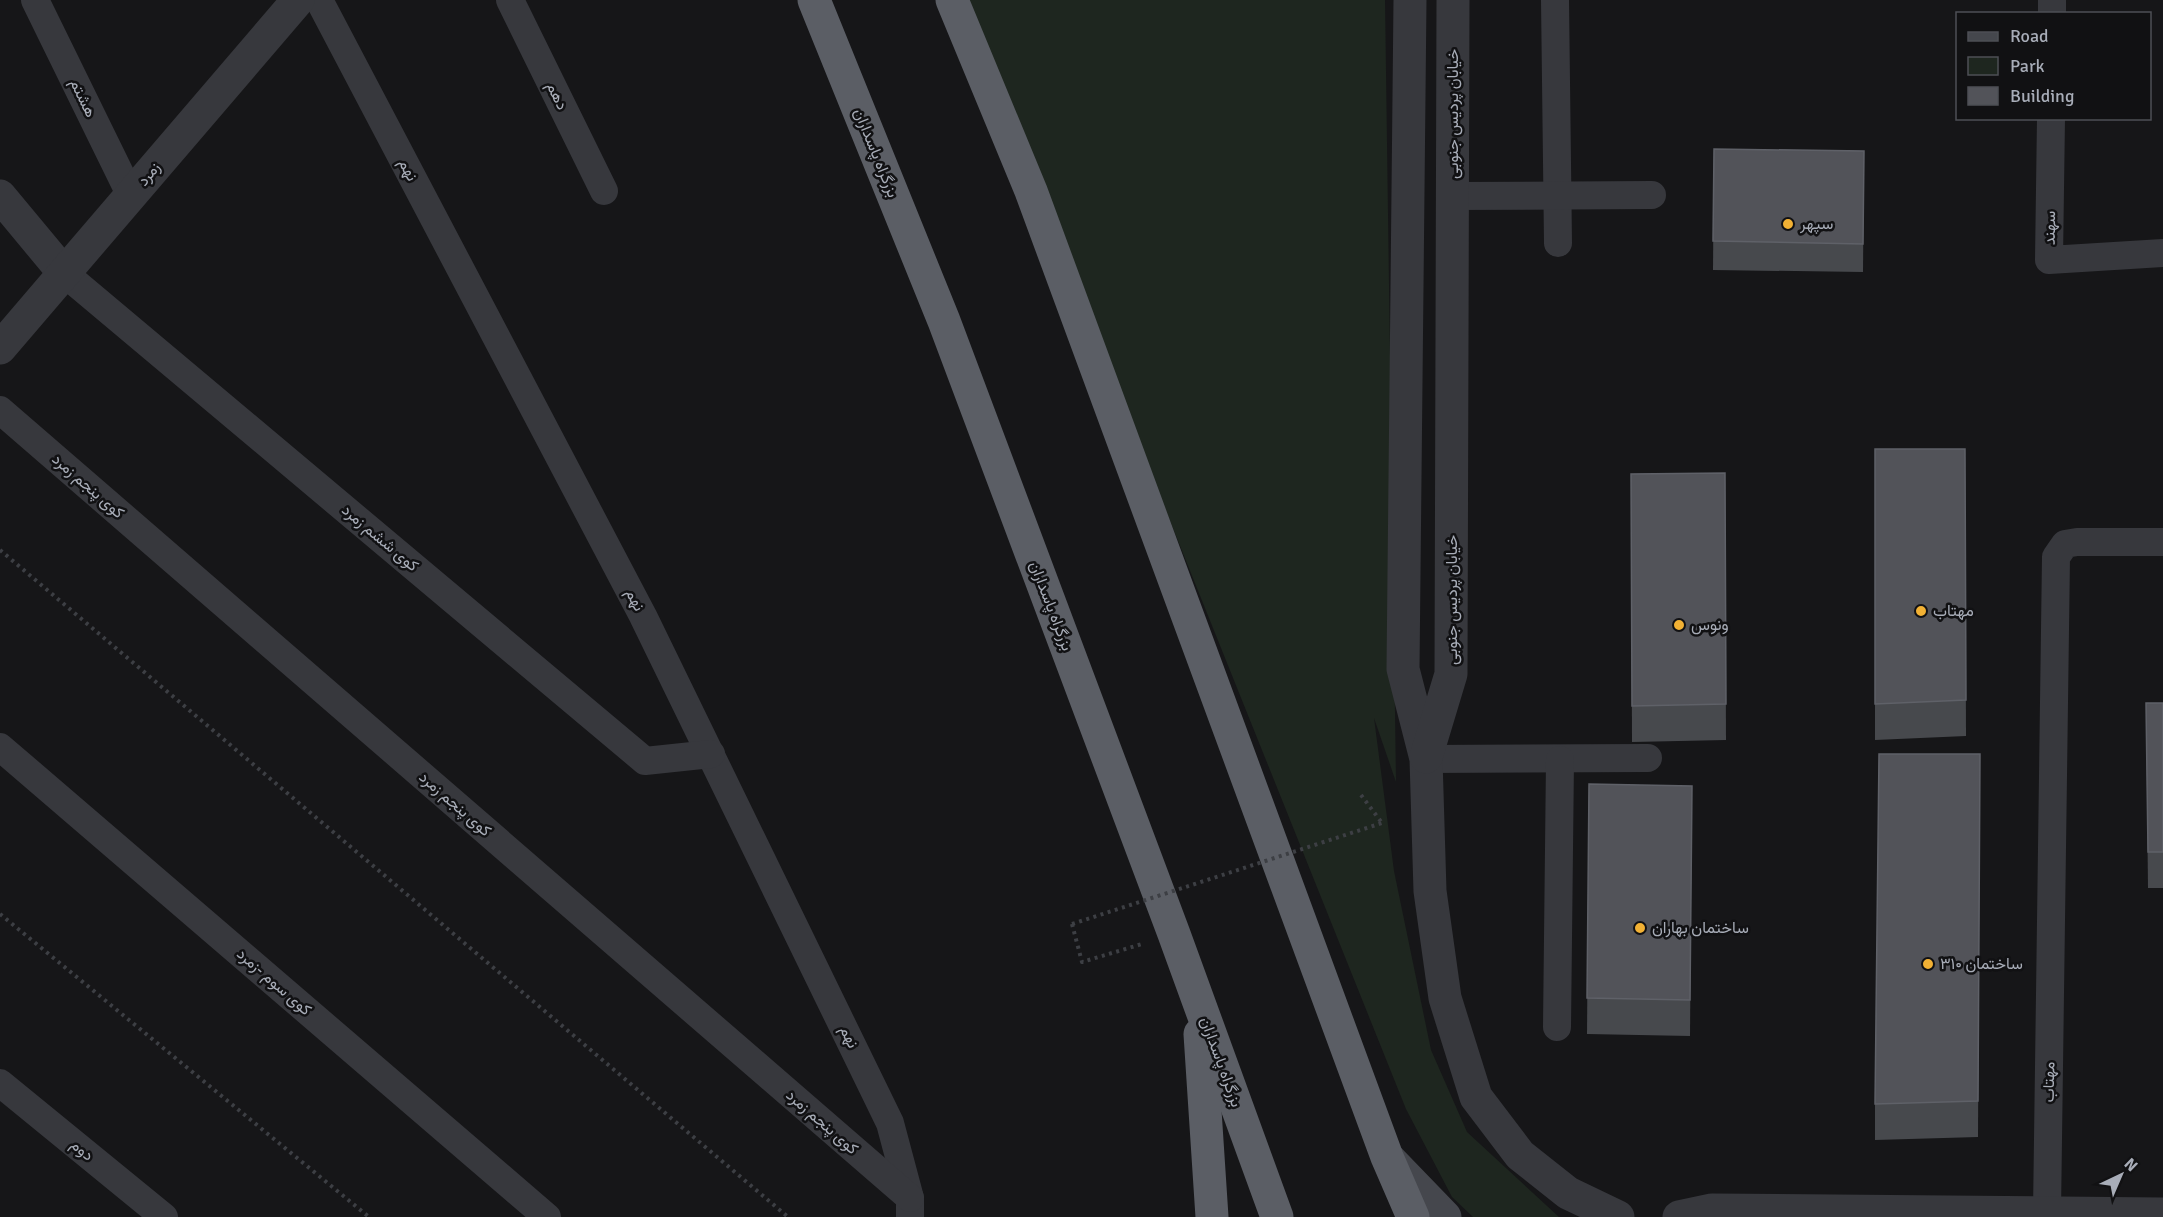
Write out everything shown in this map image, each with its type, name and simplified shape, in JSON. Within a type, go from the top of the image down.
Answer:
[{"type":"highway","name":"بزرگراه پاسداران","points":[[814,0],[944,321],[1174,934],[1277,1217]]},
{"type":"highway","points":[[952,0],[1031,191],[1387,1157],[1413,1217]]},
{"type":"highway","points":[[1197,996],[1212,1217]]},
{"type":"main road","points":[[1387,1157],[1445,1217]]},
{"type":"street","name":"هشتم","points":[[35,0],[131,196]]},
{"type":"street","name":"زمرد","points":[[0,348],[298,0]]},
{"type":"street","name":"نهم","points":[[319,0],[643,616],[711,754],[891,1123],[910,1208]]},
{"type":"street","name":"دهم","points":[[510,0],[604,191]]},
{"type":"street","points":[[1410,0],[1404,669],[1426,759],[1430,891],[1444,998],[1476,1097],[1520,1155],[1569,1193],[1618,1217]]},
{"type":"street","name":"خیابان پردیس جنوبی","points":[[1426,759],[1451,674],[1453,0]]},
{"type":"street","points":[[1555,0],[1558,243]]},
{"type":"street","name":"سهند","points":[[2051,120],[2049,260],[2163,253]]},
{"type":"street","points":[[0,195],[64,273]]},
{"type":"street","points":[[1409,196],[1652,195]]},
{"type":"street","name":"کوی ششم زمرد","points":[[64,273],[645,761],[711,754]]},
{"type":"street","name":"کوی پنجم زمرد","points":[[0,410],[910,1208]]},
{"type":"street","name":"مهتاب","points":[[2047,1214],[2056,557],[2065,544],[2077,542],[2163,542]]},
{"type":"street","name":"کوی سوم -زمرد","points":[[0,747],[547,1217]]},
{"type":"street","points":[[1426,759],[1648,759]]},
{"type":"street","points":[[1557,1027],[1560,760]]},
{"type":"street","name":"دوم","points":[[0,1083],[164,1217]]},
{"type":"street","points":[[1679,1217],[1712,1210],[2163,1214]]},
{"type":"path","points":[[0,550],[788,1217]]},
{"type":"path","points":[[1174,934],[1082,962],[1072,924],[1383,823],[1361,795]]},
{"type":"path","points":[[0,914],[369,1217]]},
{"type":"green space","points":[[961,0],[1385,0],[1396,782],[1374,718],[1394,871],[1431,1050],[1467,1132],[1559,1217],[1473,1217],[1452,1197],[1406,1109]]},
{"type":"building","name":"سپهر","points":[[1714,149],[1864,151],[1863,244],[1713,241]]},
{"type":"building","name":"مهتاب","points":[[1875,449],[1965,449],[1966,700],[1875,704]]},
{"type":"building","name":"ونوس","points":[[1725,473],[1726,704],[1632,706],[1631,474]]},
{"type":"building","points":[[2146,703],[2163,703],[2163,852],[2148,852]]},
{"type":"building","name":"ساختمان ۳۱۰","points":[[1879,754],[1980,754],[1978,1101],[1875,1104]]},
{"type":"building","name":"ساختمان بهاران","points":[[1589,784],[1692,786],[1690,1000],[1587,998]]},
{"type":"place","name":"سپهر","points":[[1788,224]]},
{"type":"place","name":"مهتاب","points":[[1921,611]]},
{"type":"place","name":"ونوس","points":[[1679,625]]},
{"type":"place","name":"ساختمان بهاران","points":[[1640,928]]},
{"type":"place","name":"ساختمان ۳۱۰","points":[[1928,964]]}]
